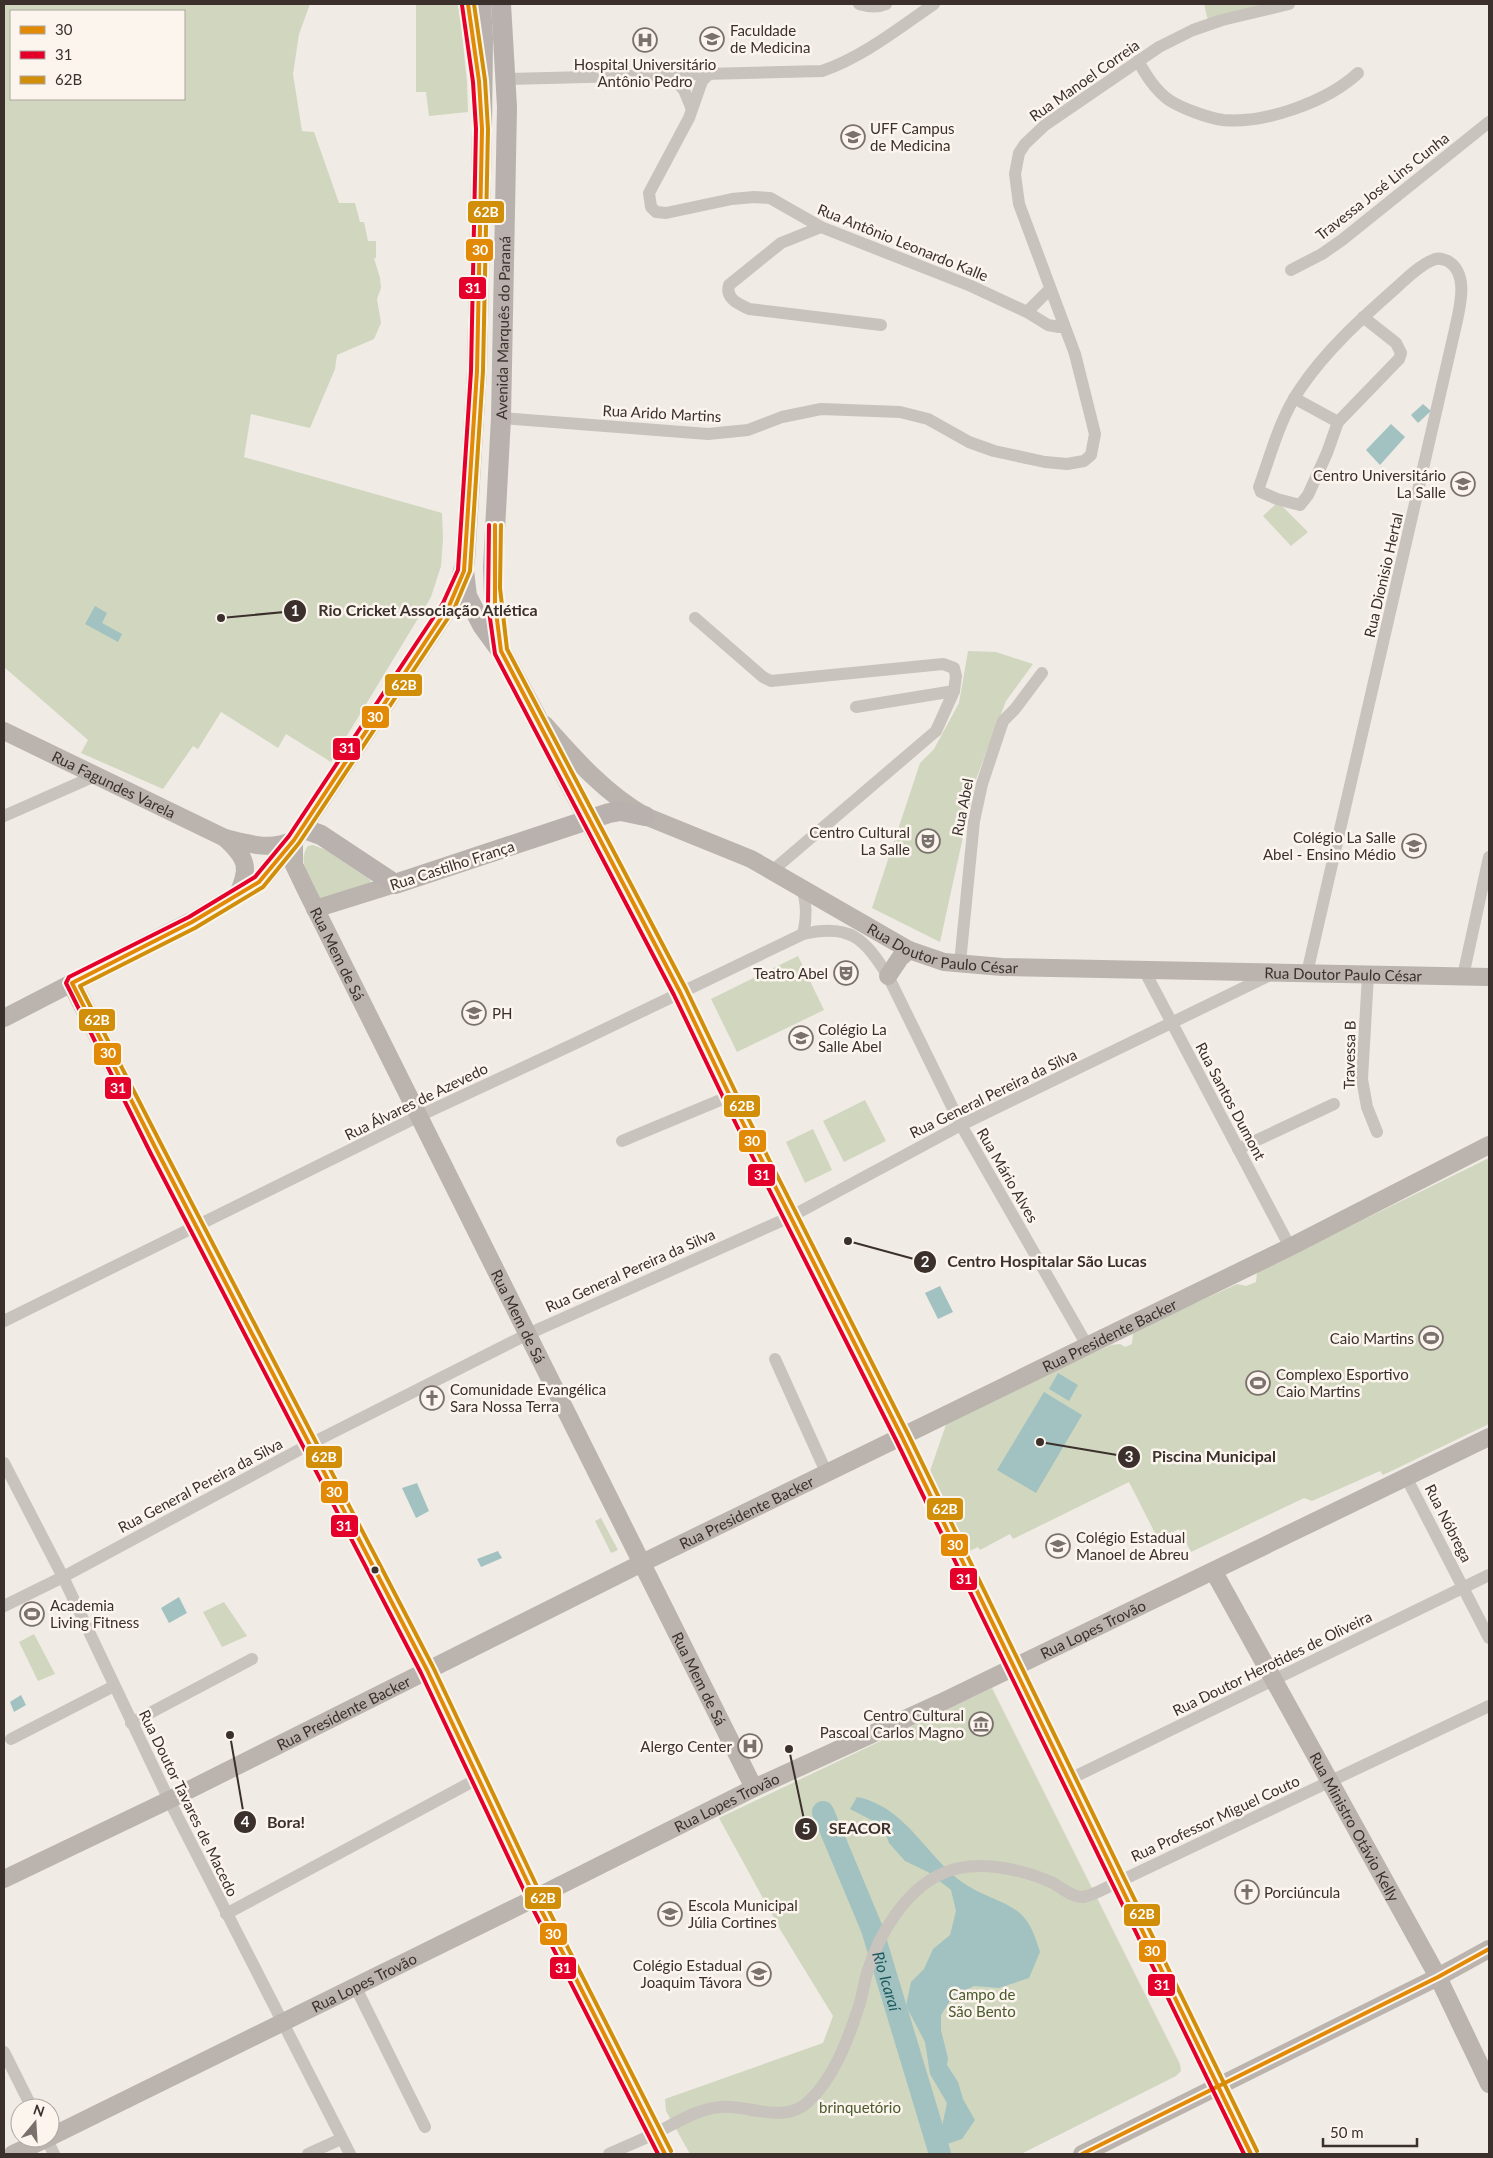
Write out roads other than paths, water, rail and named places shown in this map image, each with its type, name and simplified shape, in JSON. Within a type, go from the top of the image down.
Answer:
[{"type":"main road","points":[[468,4],[482,113]]},
{"type":"main road","name":"Avenida Marquês do Paraná","points":[[72,983],[192,922],[259,882],[298,834],[449,606],[464,571],[478,370],[483,38],[481,4]]},
{"type":"main road","name":"Avenida Marquês do Paraná","points":[[501,4],[506,79],[501,418],[493,567],[495,624],[501,651]]},
{"type":"main road","points":[[464,571],[467,596],[482,625],[501,651]]},
{"type":"main road","name":"Rua Doutor Paulo César","points":[[501,651],[535,714]]},
{"type":"main road","points":[[535,714],[680,992],[730,1096],[902,1437],[1251,2154]]},
{"type":"main road","name":"Rua Castilho França","points":[[395,884],[621,811],[645,816]]},
{"type":"main road","points":[[298,834],[321,835],[395,884]]},
{"type":"main road","points":[[72,983],[196,1227],[427,1670],[535,1898],[665,2154]]},
{"type":"street","points":[[860,4],[867,6],[886,4]]},
{"type":"street","points":[[506,79],[822,71],[841,64],[892,33],[934,4]]},
{"type":"street","name":"Rua Manoel Correia","points":[[1064,326],[1017,193],[1015,174],[1019,153],[1025,144],[1045,125],[1159,47],[1193,30],[1222,20],[1289,4]]},
{"type":"street","points":[[1138,62],[1150,81],[1170,101],[1222,120],[1254,119],[1304,105],[1346,84],[1358,73]]},
{"type":"street","points":[[691,107],[702,81],[709,74]]},
{"type":"street","points":[[671,76],[684,90],[691,107]]},
{"type":"street","name":"Rua Antônio Leonardo Kalle","points":[[691,107],[681,134],[649,193],[651,207],[656,212],[666,213],[732,199],[770,198],[821,227],[971,286],[1027,312],[1048,325],[1064,326]]},
{"type":"street","name":"Travessa José Lins Cunha","points":[[1291,270],[1322,254],[1342,240],[1489,122]]},
{"type":"street","points":[[821,227],[781,243],[729,285],[728,292],[730,297],[737,304],[765,312],[881,325]]},
{"type":"street","name":"Rua Dionisio Hertal","points":[[1307,973],[1456,325],[1461,298],[1458,275],[1451,263],[1440,258],[1433,260],[1407,279],[1363,317],[1310,374],[1284,417],[1259,487],[1261,492],[1284,502],[1300,504],[1308,494],[1327,453],[1338,422],[1399,359],[1401,353],[1396,343],[1363,317]]},
{"type":"street","points":[[1027,312],[1050,288]]},
{"type":"street","name":"Rua Arido Martins","points":[[501,418],[708,434],[748,430],[782,417],[822,409],[900,412],[928,419],[969,442],[994,451],[1045,462],[1067,464],[1084,462],[1091,455],[1095,434],[1077,360],[1064,326]]},
{"type":"street","points":[[1294,398],[1338,422]]},
{"type":"street","points":[[695,618],[763,677],[771,681],[943,664],[954,668],[956,676],[954,691],[936,732],[772,871]]},
{"type":"street","name":"Rua Abel","points":[[960,963],[974,821],[982,784],[1003,721],[1015,709],[1042,673]]},
{"type":"street","points":[[856,707],[954,691]]},
{"type":"street","name":"Rua Doutor Paulo César","points":[[535,714],[582,768],[618,798],[645,816],[751,859],[909,950],[938,961],[1002,967],[1489,977]]},
{"type":"street","name":"Rua Fagundes Varela","points":[[4,731],[97,774],[224,838],[263,847],[283,845],[298,834]]},
{"type":"street","points":[[4,816],[97,774]]},
{"type":"street","name":"Rua Mem de Sá","points":[[298,834],[294,865],[315,910],[754,1788]]},
{"type":"street","name":"Rua Fagundes Varela","points":[[224,838],[241,855],[245,862],[245,876],[238,896]]},
{"type":"street","points":[[1463,976],[1489,857]]},
{"type":"street","name":"Rua Castilho França","points":[[315,910],[395,884]]},
{"type":"street","points":[[802,888],[807,913],[803,934]]},
{"type":"street","name":"Rua Mário Alves","points":[[803,934],[833,929],[846,932],[870,949],[888,976],[961,1125],[1088,1346]]},
{"type":"street","name":"Rua Álvares de Azevedo","points":[[4,1321],[419,1116],[803,934]]},
{"type":"street","points":[[888,976],[900,958],[909,950]]},
{"type":"street","name":"Rua Santos Dumont","points":[[1144,970],[1290,1247]]},
{"type":"street","name":"Rua General Pereira da Silva","points":[[4,1606],[63,1577],[310,1444],[528,1334],[790,1216],[961,1125],[1274,973]]},
{"type":"street","name":"Travessa B","points":[[1368,975],[1362,1080],[1367,1108],[1377,1132]]},
{"type":"street","points":[[4,1018],[72,983]]},
{"type":"street","points":[[622,1141],[730,1096]]},
{"type":"street","points":[[1238,1149],[1334,1104]]},
{"type":"street","name":"Rua Presidente Backer","points":[[4,1880],[169,1800],[642,1563],[1290,1247],[1489,1145]]},
{"type":"street","points":[[775,1359],[827,1474]]},
{"type":"street","name":"Rua Lopes Trovão","points":[[60,2132],[754,1788],[940,1704],[1489,1437]]},
{"type":"street","name":"Rua Doutor Tavares de Macedo","points":[[4,1463],[63,1577],[131,1723],[226,1914],[284,2022],[350,2154]]},
{"type":"street","name":"Rua Nóbrega","points":[[1406,1477],[1489,1638]]},
{"type":"street","name":"Rua Ministro Otávio Kelly","points":[[1214,1572],[1438,1977],[1489,2084]]},
{"type":"street","name":"Rua Doutor Herotides de Oliveira","points":[[1070,1779],[1489,1575]]},
{"type":"street","points":[[131,1723],[252,1659]]},
{"type":"street","points":[[11,1739],[114,1686]]},
{"type":"street","name":"Rua Professor Miguel Couto","points":[[655,2133],[673,2123],[711,2108],[731,2107],[757,2112],[781,2112],[806,2104],[819,2089],[840,2056],[859,2006],[874,1954],[888,1928],[911,1896],[938,1876],[956,1868],[992,1867],[1044,1880],[1076,1896],[1084,1897],[1489,1706]]},
{"type":"street","points":[[226,1914],[479,1778]]},
{"type":"street","points":[[1082,2154],[1438,1977],[1489,1949]]},
{"type":"street","points":[[355,1986],[424,2127]]},
{"type":"street","points":[[4,2052],[27,2098]]},
{"type":"street","points":[[609,2154],[655,2133]]},
{"type":"street","points":[[308,2154],[342,2138]]},
{"type":"street","name":"Rua Lopes Trovão","points":[[13,2154],[26,2148]]},
{"type":"water","points":[[1423,404],[1431,411],[1418,423],[1411,415]]},
{"type":"water","points":[[1391,424],[1405,437],[1380,465],[1366,450]]},
{"type":"water","points":[[95,606],[107,613],[102,623],[122,634],[118,642],[85,624]]},
{"type":"water","points":[[940,1286],[953,1312],[938,1319],[925,1293]]},
{"type":"water","points":[[1058,1373],[1078,1385],[1069,1401],[1049,1389]]},
{"type":"water","points":[[1044,1392],[1082,1415],[1036,1493],[997,1470]]},
{"type":"water","points":[[417,1483],[429,1511],[416,1518],[402,1488]]},
{"type":"water","points":[[498,1551],[502,1558],[481,1567],[477,1559]]},
{"type":"water","points":[[179,1597],[187,1613],[169,1623],[161,1608]]},
{"type":"water","points":[[21,1695],[26,1705],[14,1712],[10,1702]]},
{"type":"water","points":[[857,1797],[875,1803],[904,1823],[941,1863],[968,1886],[1011,1907],[1022,1915],[1031,1928],[1040,1952],[1029,1978],[999,1988],[974,1986],[953,1996],[941,2015],[941,2030],[948,2058],[947,2065],[958,2082],[963,2099],[975,2120],[962,2139],[947,2144],[941,2131],[947,2103],[930,2074],[925,2042],[906,2006],[911,1982],[924,1969],[933,1949],[950,1935],[956,1911],[951,1890],[928,1872],[905,1861],[889,1843],[883,1826],[850,1809]]},
{"type":"waterway","name":"Rio Icaraí","points":[[823,1812],[872,1929],[940,2154]]},
{"type":"place","name":"Faculdade de Medicina","points":[[712,39]]},
{"type":"place","name":"Hospital Universitário Antônio Pedro","points":[[645,40]]},
{"type":"place","name":"UFF Campus de Medicina","points":[[853,137]]},
{"type":"place","name":"Centro Universitário La Salle","points":[[1463,484]]},
{"type":"place","name":"Rio Cricket Associação Atlética","points":[[221,618]]},
{"type":"place","name":"Centro Cultural La Salle","points":[[928,841]]},
{"type":"place","name":"Colégio La Salle Abel - Ensino Médio","points":[[1414,846]]},
{"type":"place","name":"Teatro Abel","points":[[846,973]]},
{"type":"place","name":"PH","points":[[474,1013]]},
{"type":"place","name":"Colégio La Salle Abel","points":[[801,1038]]},
{"type":"place","name":"Centro Hospitalar São Lucas","points":[[848,1241]]},
{"type":"place","name":"Caio Martins","points":[[1431,1338]]},
{"type":"place","name":"Complexo Esportivo Caio Martins","points":[[1258,1383]]},
{"type":"place","name":"Comunidade Evangélica Sara Nossa Terra","points":[[432,1398]]},
{"type":"place","name":"Piscina Municipal","points":[[1040,1442]]},
{"type":"place","name":"Colégio Estadual Manoel de Abreu","points":[[1058,1546]]},
{"type":"place","name":"Academia Living Fitness","points":[[32,1614]]},
{"type":"place","name":"Centro Cultural Pascoal Carlos Magno","points":[[981,1724]]},
{"type":"place","name":"Bora!","points":[[230,1735]]},
{"type":"place","name":"Alergo Center","points":[[750,1746]]},
{"type":"place","name":"SEACOR","points":[[789,1749]]},
{"type":"place","name":"Porciúncula","points":[[1247,1892]]},
{"type":"place","name":"Escola Municipal Júlia Cortines","points":[[670,1914]]},
{"type":"place","name":"Colégio Estadual Joaquim Távora","points":[[759,1974]]},
{"type":"park label","name":"Campo de São Bento","points":[[982,2002]]},
{"type":"park label","name":"brinquetório","points":[[860,2107]]}]
